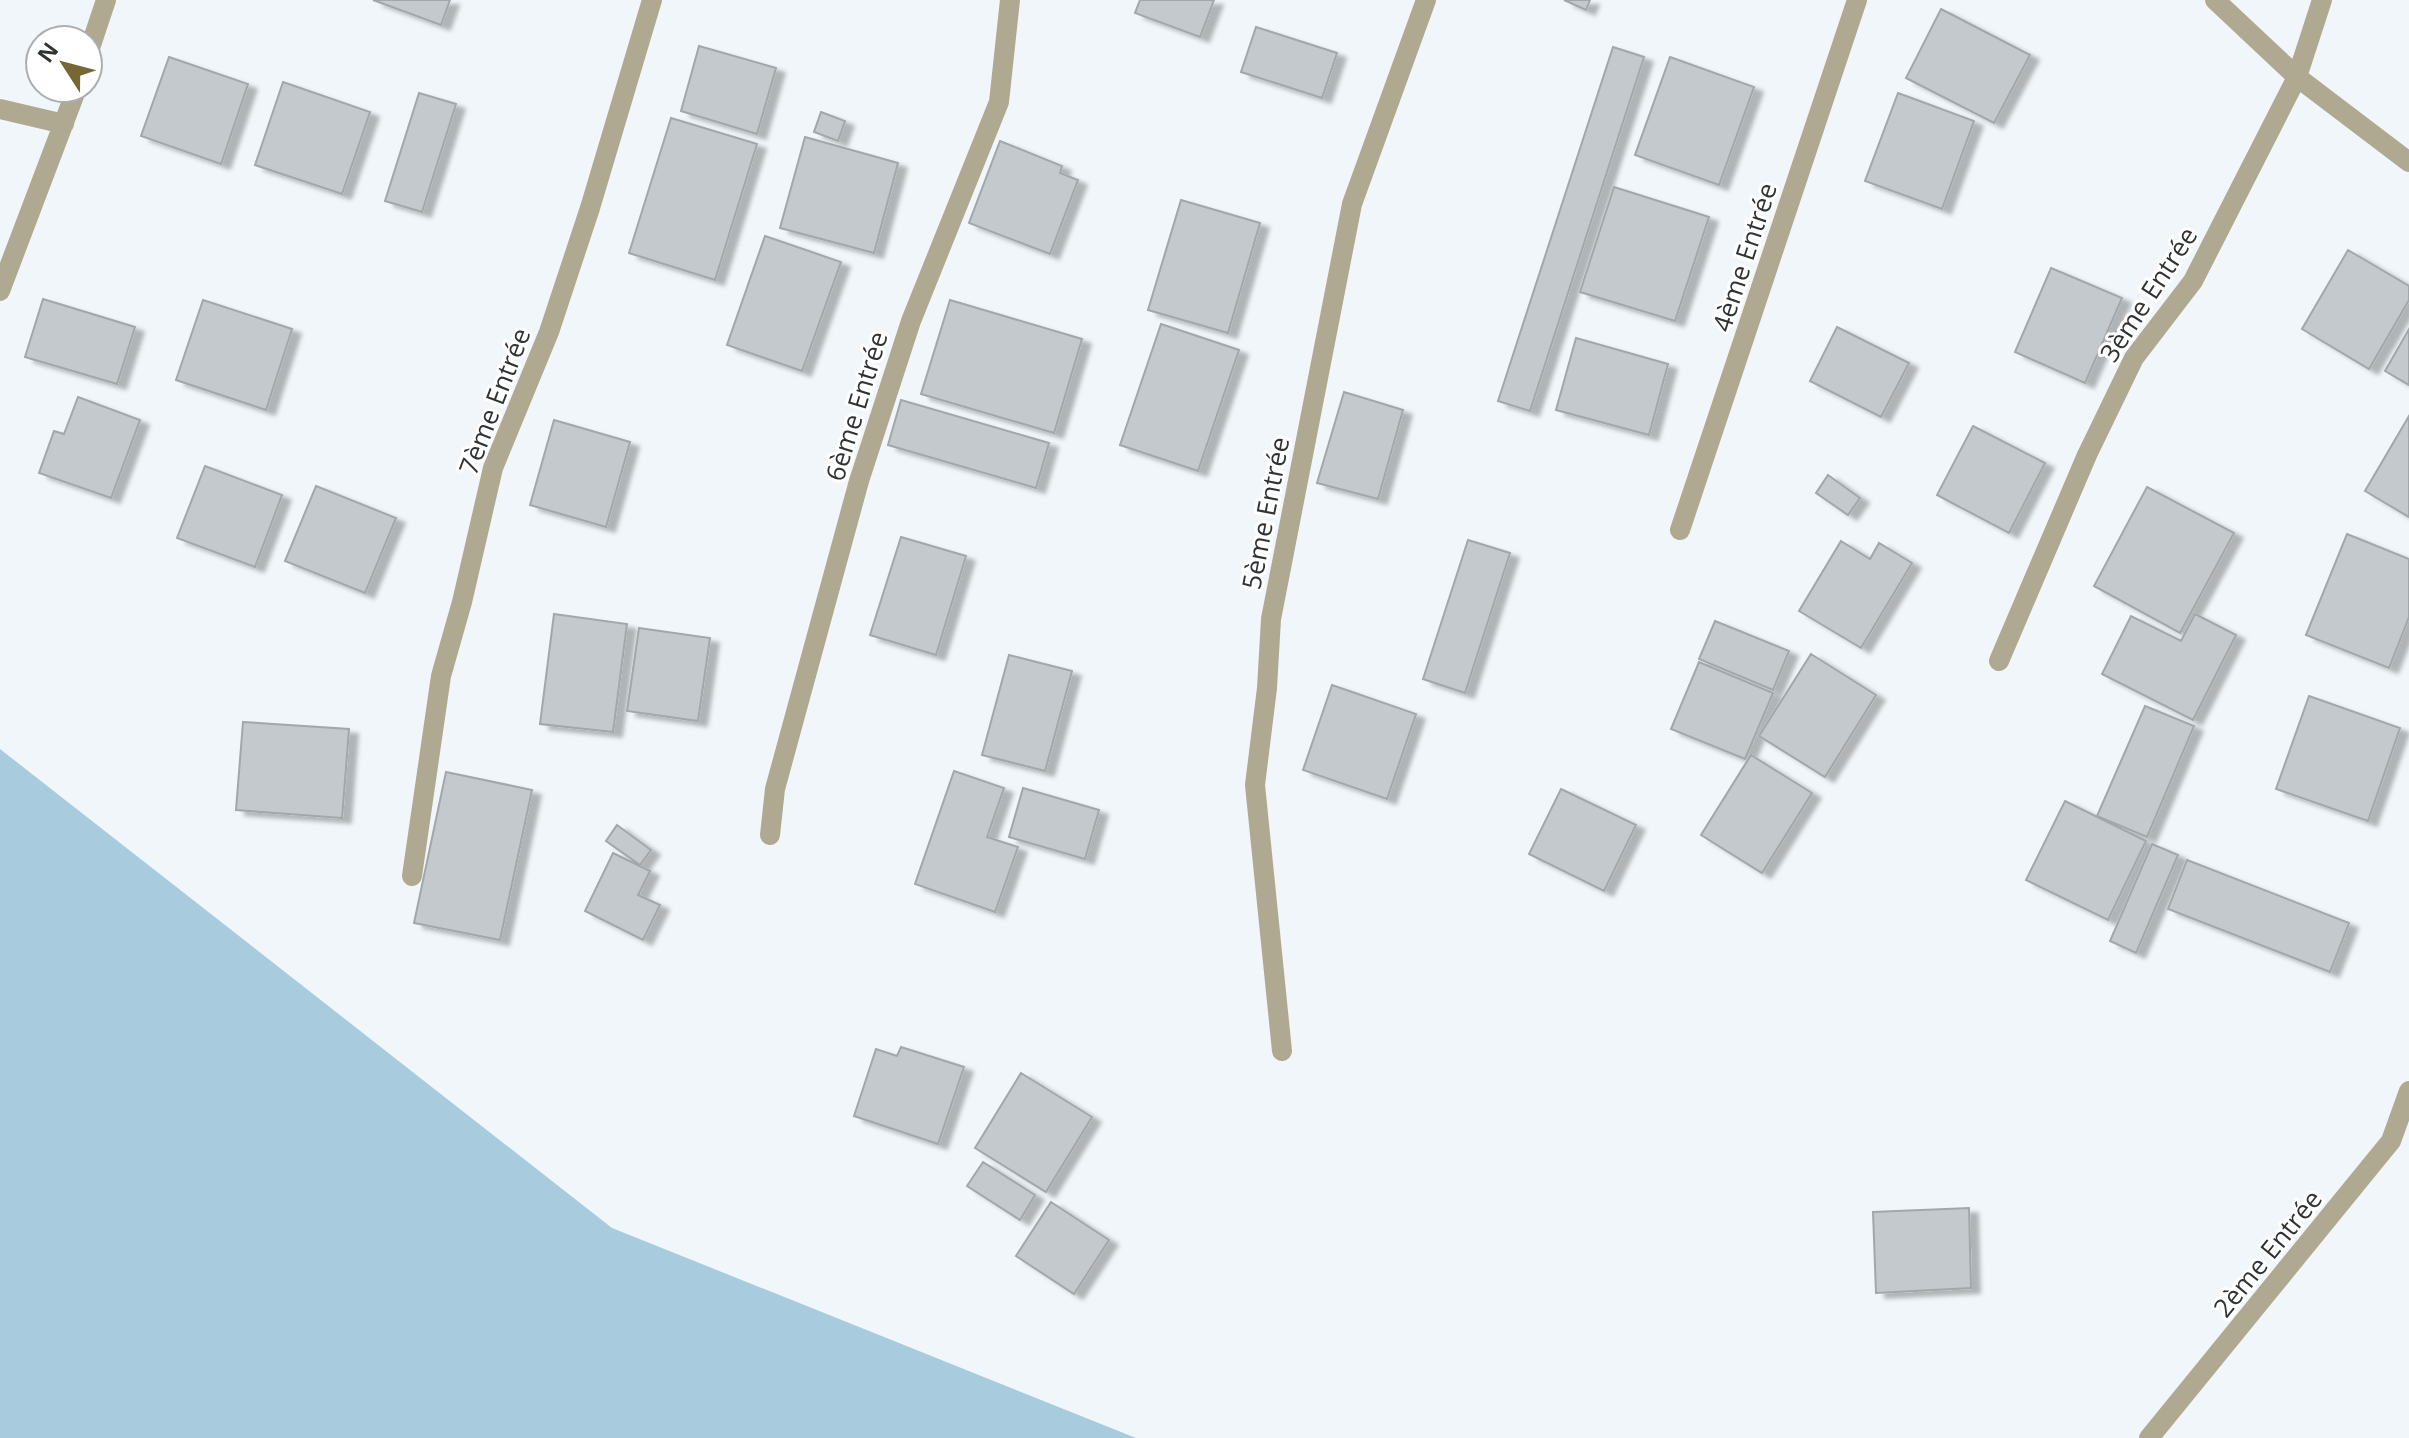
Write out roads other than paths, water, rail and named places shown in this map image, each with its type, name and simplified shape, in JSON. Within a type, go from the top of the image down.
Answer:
[{"type":"street","points":[[98,24],[106,0]]},
{"type":"street","name":"7ème Entrée","points":[[412,876],[441,676],[462,602],[493,468],[549,332],[590,208],[652,0]]},
{"type":"street","name":"6ème Entrée","points":[[770,835],[775,789],[859,481],[911,321],[999,102],[1010,0]]},
{"type":"street","name":"5ème Entrée","points":[[1282,1051],[1255,785],[1267,688],[1271,619],[1352,204],[1426,0]]},
{"type":"street","name":"4ème Entrée","points":[[1680,530],[1857,0]]},
{"type":"street","points":[[2215,0],[2297,77],[2409,162]]},
{"type":"street","name":"3ème Entrée","points":[[1999,661],[2087,455],[2134,358],[2193,281],[2297,77],[2322,0]]},
{"type":"street","points":[[0,291],[71,104]]},
{"type":"street","points":[[0,109],[64,124]]},
{"type":"street","name":"2ème Entrée","points":[[2149,1438],[2391,1141],[2409,1091]]}]
